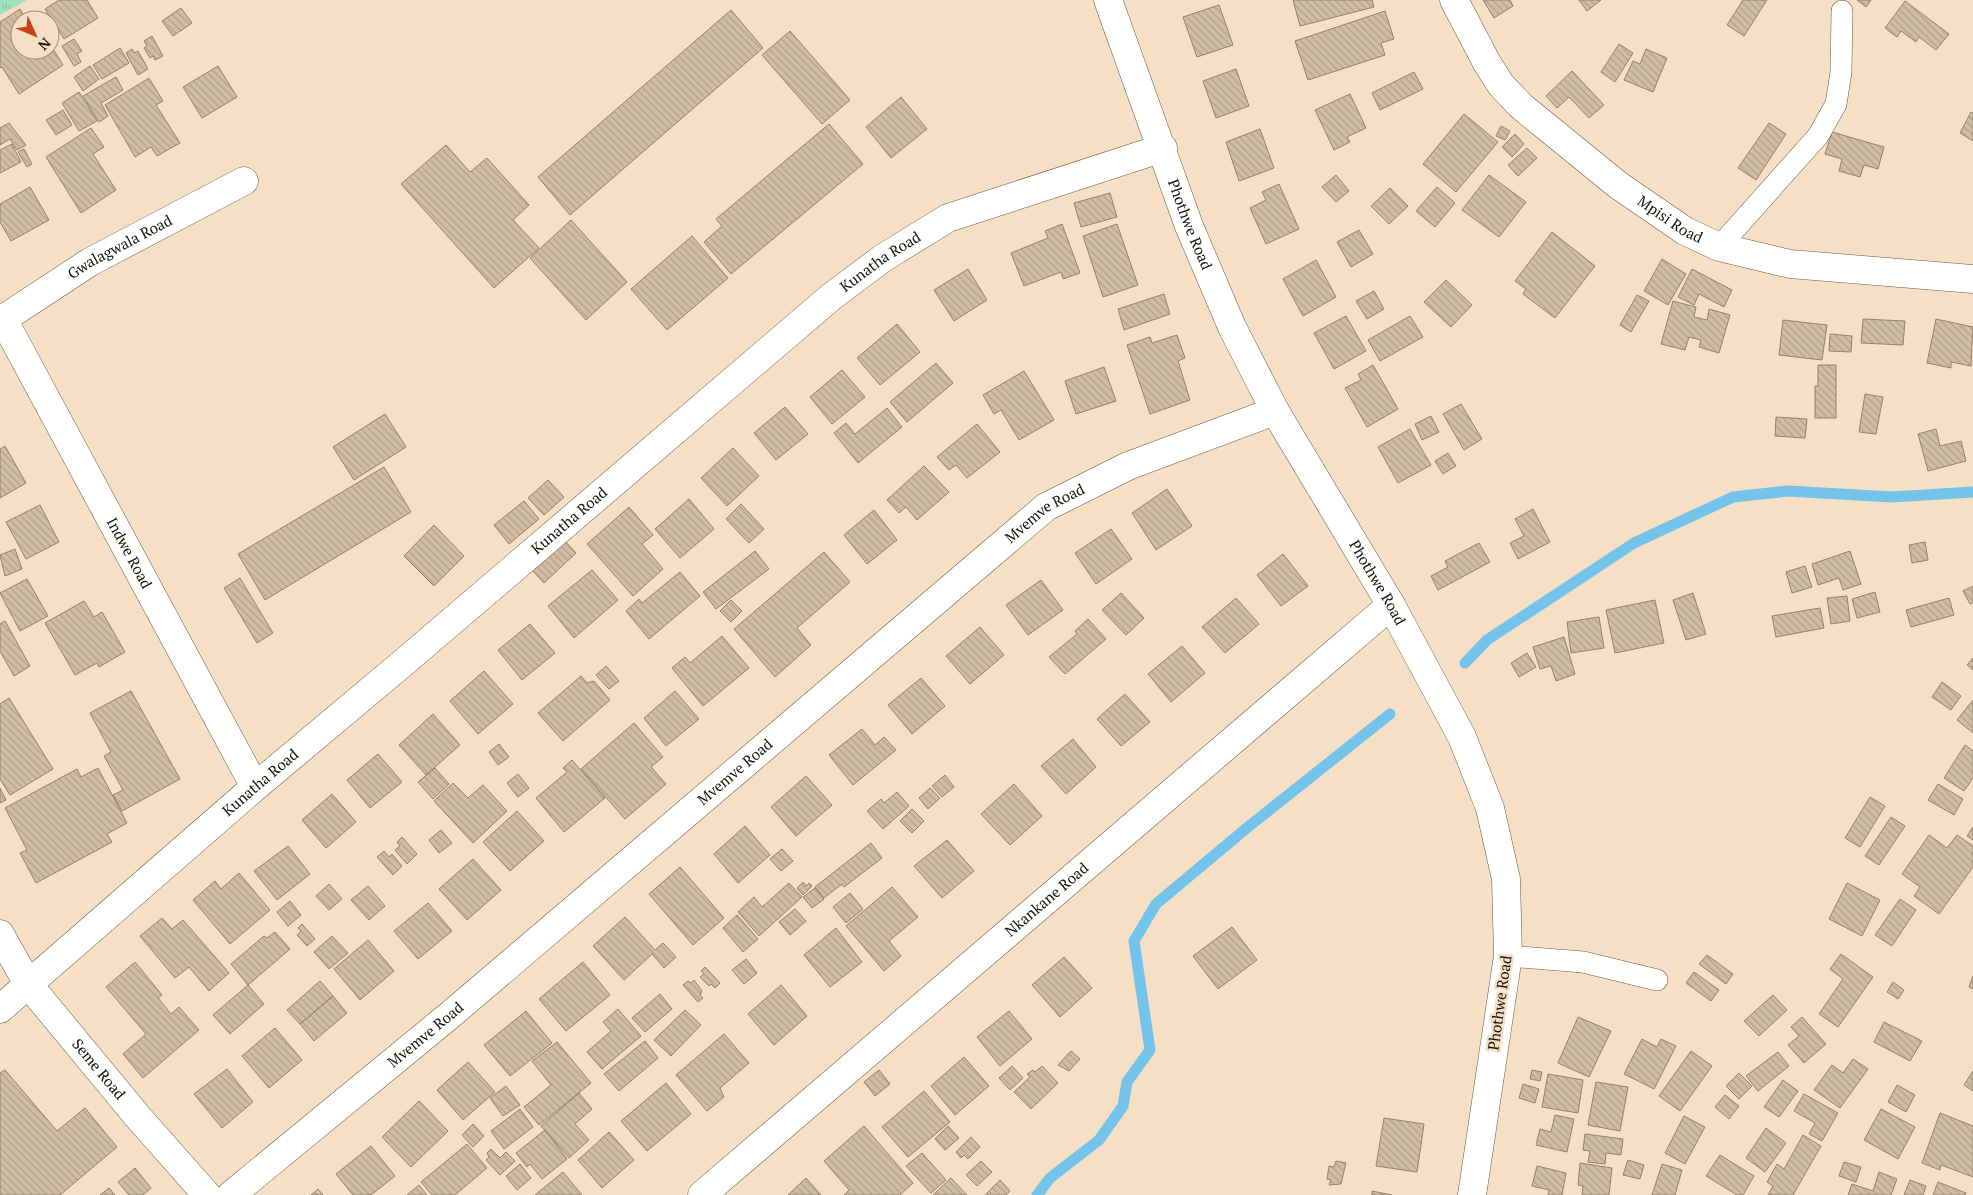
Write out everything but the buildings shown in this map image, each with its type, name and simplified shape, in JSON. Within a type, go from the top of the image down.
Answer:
[{"type":"street","name":"Phothwe Road","points":[[1108,0],[1208,274],[1275,411],[1391,605],[1462,737],[1490,808],[1506,879],[1508,956],[1472,1195]]},
{"type":"street","name":"Mpisi Road","points":[[1454,0],[1487,63],[1521,106],[1618,185],[1686,231],[1718,247],[1790,264],[1973,279]]},
{"type":"street","name":"Kunatha Road","points":[[0,1010],[255,787],[831,297],[883,258],[948,218],[1163,148]]},
{"type":"street","name":"Gwalagwala Road","points":[[1,320],[90,262],[244,181]]},
{"type":"street","name":"Indwe Road","points":[[1,320],[255,787]]},
{"type":"street","name":"Mvemve Road","points":[[231,1195],[450,1015],[1046,507],[1128,466],[1275,411]]},
{"type":"street","name":"Nkankane Road","points":[[702,1195],[1391,605]]},
{"type":"street","name":"Seme Road","points":[[0,934],[28,984],[138,1117],[207,1195]]},
{"type":"lane","points":[[1718,247],[1818,136],[1836,104],[1841,72],[1842,11]]},
{"type":"lane","points":[[1508,956],[1583,962],[1657,980]]},
{"type":"green space","points":[[0,0],[27,0],[0,15]]},
{"type":"waterway","points":[[1465,663],[1487,640],[1634,543],[1733,497],[1788,491],[1892,497],[1973,492]]},
{"type":"waterway","points":[[1037,1195],[1050,1178],[1099,1140],[1123,1106],[1127,1082],[1150,1050],[1134,941],[1156,904],[1248,827],[1390,714]]}]
